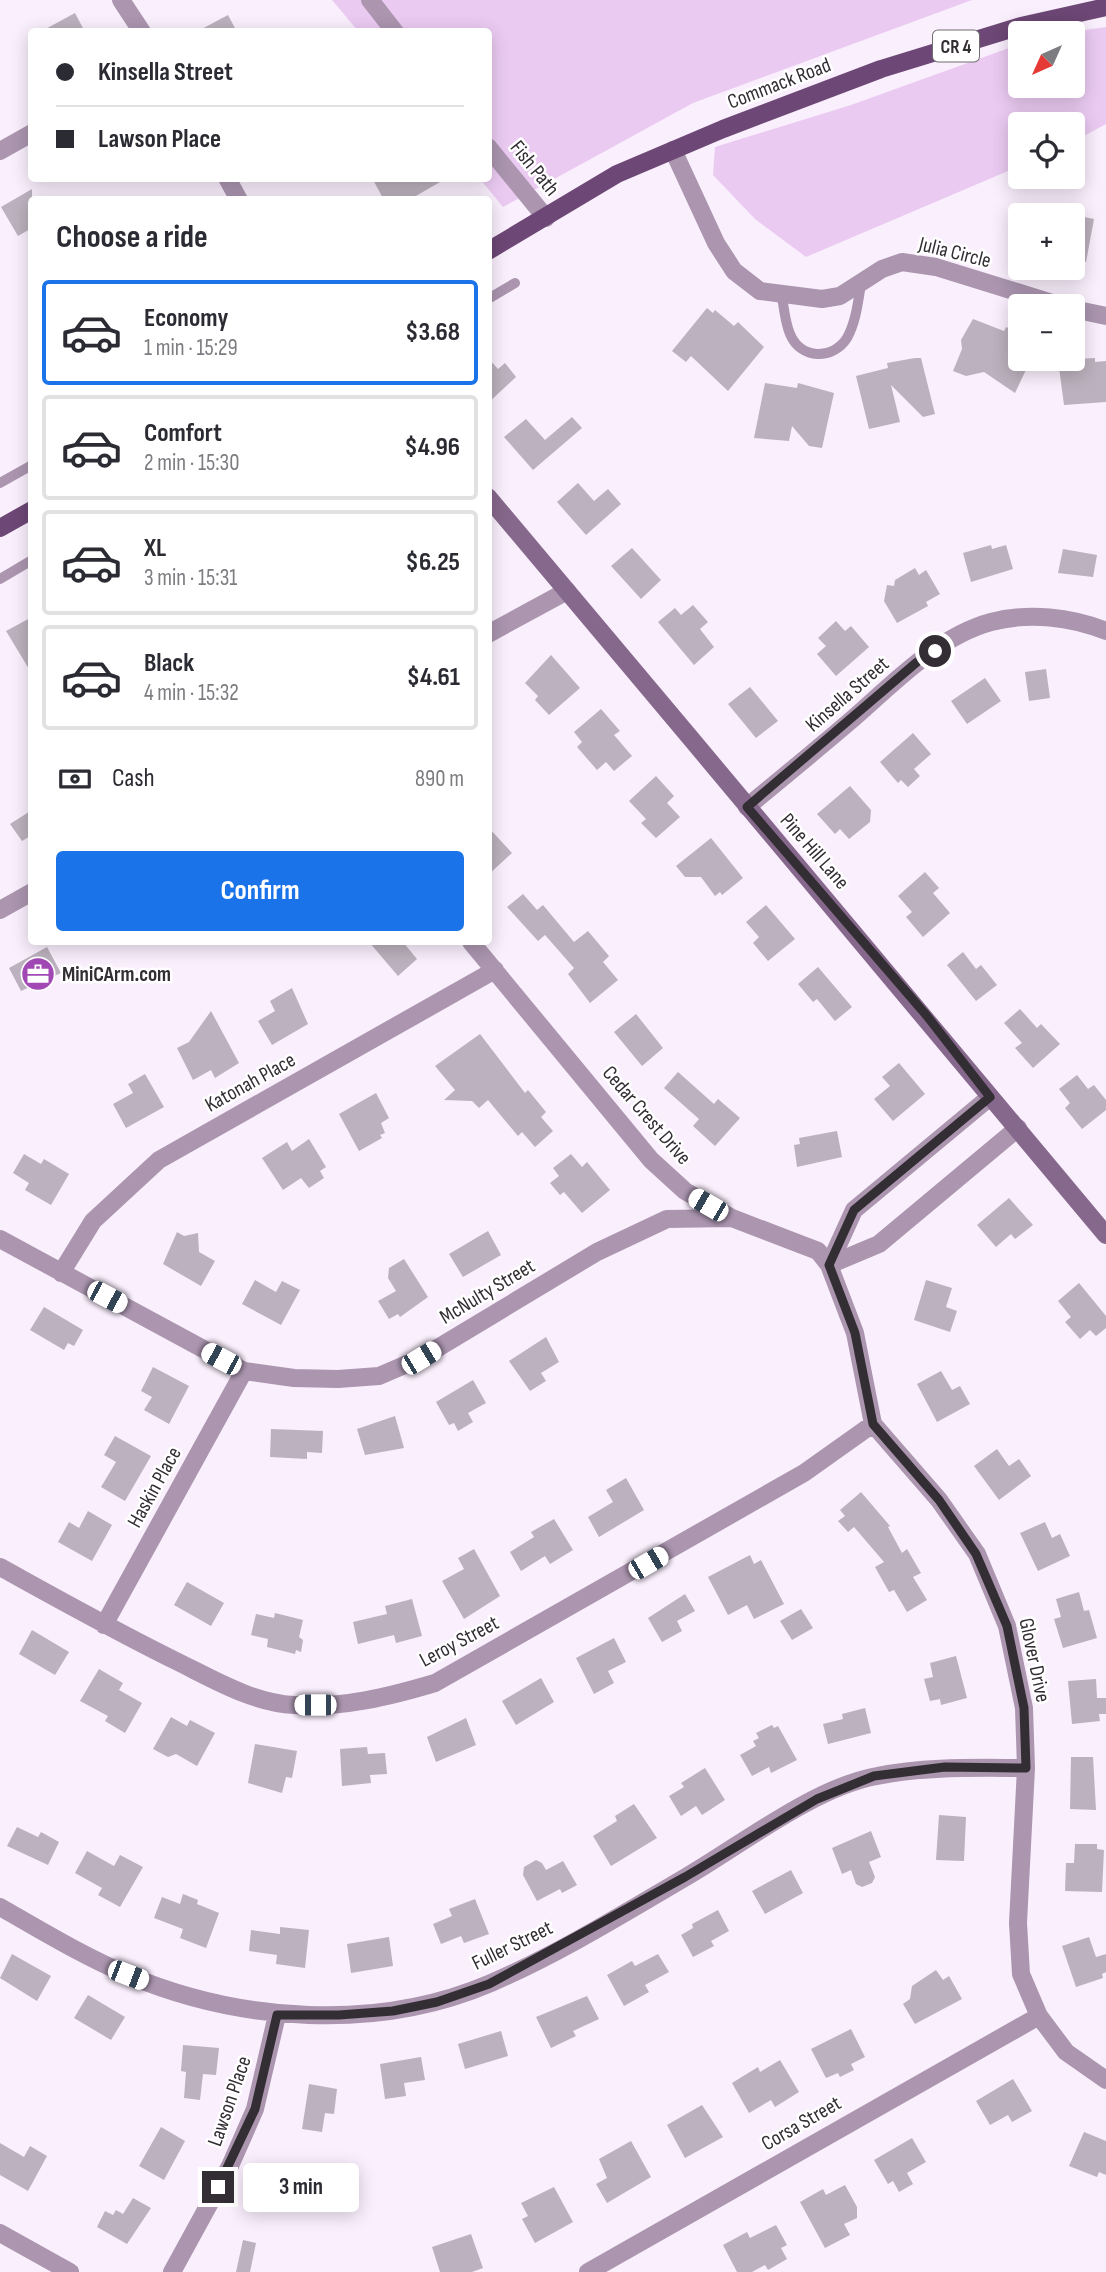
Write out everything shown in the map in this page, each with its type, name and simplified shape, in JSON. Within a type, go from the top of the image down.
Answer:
[{"type":"main road","name":"Commack Road","points":[[492,249],[617,174],[673,150],[881,69],[1021,26],[1106,7]]},
{"type":"main road","points":[[0,528],[28,512]]},
{"type":"street","points":[[121,0],[139,28]]},
{"type":"street","points":[[370,0],[392,28]]},
{"type":"street","points":[[0,151],[28,136]]},
{"type":"street","name":"Julia Circle","points":[[673,150],[706,225],[734,271],[761,291],[782,296],[822,299],[840,296],[883,269],[902,262],[936,267],[1023,294]]},
{"type":"street","name":"Fish Path","points":[[492,151],[546,218]]},
{"type":"street","points":[[1085,312],[1106,316]]},
{"type":"street","name":"Pine Hill Lane","points":[[492,502],[747,807],[927,1016],[990,1097],[1106,1235]]},
{"type":"street","points":[[492,632],[566,591]]},
{"type":"street","name":"Kinsella Street","points":[[747,807],[917,662],[953,639],[990,622],[1037,615],[1090,624],[1106,631]]},
{"type":"street","points":[[0,910],[28,894]]},
{"type":"street","name":"Cedar Crest Drive","points":[[474,945],[651,1160],[685,1191],[732,1218],[818,1251],[829,1265]]},
{"type":"street","name":"Katonah Place","points":[[61,1273],[93,1221],[159,1160],[495,970]]},
{"type":"street","points":[[829,1265],[854,1210],[990,1097]]},
{"type":"street","points":[[829,1265],[879,1244],[1018,1128]]},
{"type":"street","name":"McNulty Street","points":[[0,1239],[244,1371],[294,1378],[379,1376],[421,1358],[597,1252],[667,1219],[732,1218]]},
{"type":"street","name":"Glover Drive","points":[[829,1265],[855,1333],[873,1424],[939,1500],[976,1554],[1007,1626],[1024,1708],[1026,1768],[1018,1923],[1021,1974],[1039,2016],[1066,2052],[1106,2080]]},
{"type":"street","name":"Haskin Place","points":[[104,1625],[244,1371]]},
{"type":"street","name":"Leroy Street","points":[[0,1567],[104,1625],[234,1690],[290,1705],[340,1705],[388,1697],[435,1683],[804,1473],[873,1424]]},
{"type":"street","name":"Fuller Street","points":[[0,1907],[82,1954],[167,1990],[277,2015],[339,2015],[393,2011],[437,2002],[489,1984],[685,1877],[817,1799],[874,1776],[945,1767],[1026,1768]]},
{"type":"street","name":"Lawson Place","points":[[172,2272],[230,2166],[255,2109],[277,2015]]},
{"type":"street","name":"Corsa Street","points":[[588,2272],[1039,2016]]},
{"type":"street","points":[[0,2233],[70,2272]]},
{"type":"lane","points":[[492,297],[515,283]]},
{"type":"lane","points":[[782,296],[785,319],[794,341],[808,352],[828,355],[836,351],[848,336],[860,285]]},
{"type":"lane","points":[[0,484],[28,467]]},
{"type":"lane","points":[[0,579],[28,562]]},
{"type":"shaded area","points":[[332,0],[972,0],[693,103],[503,207],[482,182],[492,182],[492,28],[355,28]]},
{"type":"shaded area","points":[[1106,27],[1106,124],[1085,135],[1085,112],[1008,112],[1008,171],[806,257],[755,219],[713,175],[715,147],[851,105],[1008,48],[1008,98],[1085,98],[1085,30]]},
{"type":"building","points":[[75,13],[83,28],[47,28]]},
{"type":"building","points":[[228,15],[235,28],[204,28]]},
{"type":"building","points":[[374,182],[440,182],[416,196],[382,196]]},
{"type":"building","points":[[32,189],[32,196],[28,196],[28,230],[18,236],[1,207]]},
{"type":"building","points":[[1085,217],[1094,219],[1085,262]]},
{"type":"building","points":[[707,308],[713,313],[715,310],[734,326],[738,322],[764,347],[728,391],[691,356],[686,362],[672,351]]},
{"type":"building","points":[[973,319],[1004,331],[1008,328],[1008,371],[1025,371],[1015,393],[984,372],[966,376],[953,371],[962,349],[961,340]]},
{"type":"building","points":[[921,358],[935,414],[923,417],[891,385],[900,422],[869,429],[856,376],[888,368],[887,363]]},
{"type":"building","points":[[1095,358],[1095,362],[1106,361],[1106,402],[1064,405],[1059,371],[1085,371],[1085,359]]},
{"type":"building","points":[[492,362],[498,369],[505,363],[516,377],[492,399]]},
{"type":"building","points":[[765,383],[797,388],[798,383],[834,393],[822,448],[809,446],[792,426],[789,441],[754,438]]},
{"type":"building","points":[[572,417],[582,428],[533,470],[504,437],[526,419],[545,440]]},
{"type":"building","points":[[578,483],[594,501],[608,489],[621,504],[586,535],[557,502]]},
{"type":"building","points":[[991,545],[992,549],[1006,545],[1013,569],[971,582],[963,553]]},
{"type":"building","points":[[632,548],[661,580],[641,599],[611,566]]},
{"type":"building","points":[[1063,549],[1097,555],[1093,577],[1058,573]]},
{"type":"building","points":[[915,568],[919,575],[926,570],[940,594],[926,602],[928,606],[897,623],[884,601],[887,585],[894,586],[895,580]]},
{"type":"building","points":[[693,605],[708,622],[700,629],[714,647],[694,665],[658,622],[675,608],[681,615]]},
{"type":"building","points":[[28,619],[28,667],[6,631]]},
{"type":"building","points":[[836,621],[845,631],[851,626],[869,647],[836,676],[817,654],[826,646],[818,638]]},
{"type":"building","points":[[551,655],[580,688],[549,715],[535,700],[538,696],[525,683]]},
{"type":"building","points":[[1046,669],[1050,698],[1029,701],[1025,672]]},
{"type":"building","points":[[985,678],[1001,701],[967,724],[951,701]]},
{"type":"building","points":[[750,687],[778,721],[756,738],[728,704]]},
{"type":"building","points":[[601,709],[620,731],[614,735],[632,756],[614,771],[606,762],[597,770],[577,747],[582,742],[574,732]]},
{"type":"building","points":[[913,733],[931,754],[914,769],[920,776],[908,787],[901,780],[898,783],[880,762]]},
{"type":"building","points":[[656,776],[674,796],[667,803],[680,817],[656,838],[641,823],[646,819],[629,801]]},
{"type":"building","points":[[850,786],[871,810],[870,822],[849,839],[840,829],[835,834],[817,814]]},
{"type":"building","points":[[28,813],[28,837],[22,841],[10,824]]},
{"type":"building","points":[[492,831],[512,853],[492,871]]},
{"type":"building","points":[[711,838],[743,878],[722,895],[720,892],[715,896],[701,877],[685,877],[676,866]]},
{"type":"building","points":[[925,872],[939,888],[933,893],[950,913],[923,937],[906,917],[912,912],[898,896]]},
{"type":"building","points":[[523,894],[537,910],[543,905],[574,942],[588,931],[609,956],[603,962],[618,980],[590,1003],[568,974],[574,968],[545,935],[538,941],[507,907]]},
{"type":"building","points":[[766,905],[795,939],[768,961],[753,943],[759,937],[746,922]]},
{"type":"building","points":[[372,945],[405,945],[417,959],[398,976]]},
{"type":"building","points":[[47,947],[61,973],[21,991],[9,968]]},
{"type":"building","points":[[963,952],[976,969],[981,965],[997,985],[976,1001],[947,965]]},
{"type":"building","points":[[818,967],[852,1007],[835,1021],[817,999],[813,1002],[798,984]]},
{"type":"building","points":[[292,988],[308,1024],[272,1045],[258,1021],[275,1011],[270,1001]]},
{"type":"building","points":[[1020,1009],[1037,1028],[1041,1024],[1060,1044],[1033,1068],[1015,1048],[1022,1043],[1004,1023]]},
{"type":"building","points":[[211,1011],[239,1063],[215,1078],[211,1070],[193,1080],[177,1048],[189,1042]]},
{"type":"building","points":[[636,1014],[663,1048],[642,1066],[614,1032]]},
{"type":"building","points":[[480,1034],[525,1093],[528,1090],[546,1112],[541,1117],[553,1131],[535,1147],[522,1132],[518,1136],[488,1100],[479,1108],[472,1101],[444,1100],[455,1090],[435,1066]]},
{"type":"building","points":[[899,1063],[925,1094],[893,1121],[874,1099],[890,1086],[882,1077]]},
{"type":"building","points":[[678,1072],[714,1104],[718,1099],[740,1118],[715,1146],[693,1126],[699,1119],[664,1088]]},
{"type":"building","points":[[145,1074],[164,1107],[126,1128],[113,1104],[133,1093],[128,1084]]},
{"type":"building","points":[[1077,1075],[1088,1089],[1094,1085],[1106,1100],[1106,1110],[1082,1129],[1065,1108],[1070,1103],[1059,1089]]},
{"type":"building","points":[[376,1093],[389,1118],[381,1123],[385,1133],[380,1135],[382,1138],[359,1151],[339,1114]]},
{"type":"building","points":[[837,1131],[842,1157],[797,1167],[794,1145],[800,1144],[799,1138]]},
{"type":"building","points":[[309,1139],[326,1167],[320,1171],[324,1178],[309,1188],[301,1178],[283,1190],[262,1158],[287,1142],[292,1151]]},
{"type":"building","points":[[24,1154],[41,1164],[44,1159],[69,1174],[51,1205],[25,1190],[29,1183],[13,1173]]},
{"type":"building","points":[[571,1154],[582,1167],[587,1162],[610,1190],[582,1213],[564,1192],[560,1195],[550,1183],[559,1176],[553,1168]]},
{"type":"building","points":[[1009,1198],[1033,1225],[1015,1239],[1011,1234],[996,1247],[977,1225]]},
{"type":"building","points":[[488,1231],[501,1255],[463,1277],[449,1254]]},
{"type":"building","points":[[177,1232],[184,1236],[198,1233],[199,1252],[215,1261],[201,1286],[163,1264]]},
{"type":"building","points":[[404,1259],[428,1297],[400,1317],[398,1314],[389,1319],[378,1301],[396,1291],[388,1278],[389,1268]]},
{"type":"building","points":[[255,1280],[276,1292],[282,1281],[300,1290],[281,1325],[242,1304]]},
{"type":"building","points":[[926,1280],[952,1288],[946,1307],[957,1311],[950,1332],[914,1320]]},
{"type":"building","points":[[1079,1283],[1106,1316],[1106,1328],[1096,1336],[1090,1330],[1080,1339],[1065,1322],[1071,1317],[1058,1301]]},
{"type":"building","points":[[44,1307],[83,1330],[74,1346],[68,1343],[64,1350],[30,1330]]},
{"type":"building","points":[[546,1337],[559,1362],[541,1373],[546,1381],[530,1391],[509,1361]]},
{"type":"building","points":[[153,1367],[189,1386],[169,1424],[144,1410],[152,1397],[141,1391]]},
{"type":"building","points":[[941,1371],[952,1390],[960,1386],[970,1404],[937,1422],[917,1384]]},
{"type":"building","points":[[473,1380],[486,1403],[468,1413],[473,1422],[458,1431],[454,1423],[449,1425],[436,1402]]},
{"type":"building","points":[[395,1416],[404,1448],[365,1455],[357,1429]]},
{"type":"building","points":[[271,1429],[323,1431],[322,1453],[307,1452],[307,1459],[270,1457]]},
{"type":"building","points":[[115,1436],[151,1456],[125,1501],[101,1487],[116,1462],[104,1455]]},
{"type":"building","points":[[997,1449],[1009,1466],[1019,1459],[1031,1476],[999,1500],[974,1466]]},
{"type":"building","points":[[626,1478],[644,1510],[599,1537],[588,1517],[613,1502],[606,1490]]},
{"type":"building","points":[[861,1492],[890,1526],[888,1527],[902,1553],[907,1549],[921,1573],[913,1577],[927,1600],[907,1612],[894,1590],[889,1592],[875,1567],[884,1562],[854,1527],[848,1532],[838,1521],[845,1516],[840,1510]]},
{"type":"building","points":[[88,1511],[112,1525],[92,1561],[58,1542],[69,1522],[79,1528]]},
{"type":"building","points":[[554,1519],[573,1550],[550,1564],[545,1556],[521,1571],[510,1552],[534,1537],[531,1532]]},
{"type":"building","points":[[1045,1522],[1052,1538],[1060,1534],[1070,1556],[1038,1571],[1020,1533]]},
{"type":"building","points":[[474,1549],[500,1596],[464,1619],[442,1581],[464,1569],[458,1558]]},
{"type":"building","points":[[750,1555],[754,1564],[761,1560],[784,1604],[754,1619],[747,1605],[728,1615],[708,1577]]},
{"type":"building","points":[[187,1582],[224,1603],[211,1626],[174,1605]]},
{"type":"building","points":[[1079,1592],[1084,1611],[1089,1610],[1097,1638],[1063,1648],[1054,1619],[1061,1617],[1056,1599]]},
{"type":"building","points":[[685,1594],[695,1611],[677,1621],[682,1631],[662,1642],[648,1618]]},
{"type":"building","points":[[412,1599],[422,1636],[396,1643],[394,1635],[358,1644],[353,1622],[387,1614],[385,1606]]},
{"type":"building","points":[[801,1609],[813,1628],[792,1640],[780,1621]]},
{"type":"building","points":[[275,1613],[303,1620],[299,1637],[303,1640],[301,1652],[296,1650],[295,1654],[267,1647],[268,1639],[251,1635],[256,1614],[274,1618]]},
{"type":"building","points":[[32,1630],[69,1652],[55,1675],[19,1654]]},
{"type":"building","points":[[614,1638],[626,1662],[608,1671],[614,1683],[594,1694],[576,1658]]},
{"type":"building","points":[[956,1656],[967,1698],[941,1705],[940,1699],[930,1701],[924,1679],[933,1677],[930,1663]]},
{"type":"building","points":[[99,1669],[123,1683],[119,1690],[142,1703],[125,1733],[105,1721],[108,1716],[80,1701]]},
{"type":"building","points":[[541,1678],[554,1702],[516,1725],[502,1701]]},
{"type":"building","points":[[1096,1679],[1097,1698],[1106,1698],[1106,1714],[1099,1714],[1100,1721],[1072,1724],[1068,1681]]},
{"type":"building","points":[[865,1708],[871,1733],[828,1744],[823,1724],[843,1719],[842,1714]]},
{"type":"building","points":[[171,1717],[187,1726],[190,1720],[215,1733],[197,1766],[176,1754],[168,1757],[153,1749]]},
{"type":"building","points":[[466,1718],[476,1745],[436,1762],[427,1737]]},
{"type":"building","points":[[772,1725],[774,1728],[778,1726],[797,1760],[771,1773],[769,1767],[752,1776],[740,1755],[756,1746],[753,1741],[759,1738],[756,1733]]},
{"type":"building","points":[[255,1744],[297,1751],[292,1778],[286,1777],[282,1793],[248,1783]]},
{"type":"building","points":[[367,1747],[368,1754],[385,1753],[387,1774],[370,1775],[371,1783],[342,1786],[340,1749]]},
{"type":"building","points":[[1071,1757],[1093,1757],[1096,1810],[1070,1809]]},
{"type":"building","points":[[705,1768],[725,1800],[702,1815],[696,1806],[681,1816],[669,1796],[684,1787],[681,1783]]},
{"type":"building","points":[[634,1804],[657,1838],[611,1866],[593,1836],[617,1821],[615,1816]]},
{"type":"building","points":[[939,1815],[966,1817],[964,1861],[936,1860]]},
{"type":"building","points":[[17,1827],[38,1837],[41,1832],[59,1842],[48,1865],[7,1846]]},
{"type":"building","points":[[871,1831],[881,1857],[869,1862],[875,1877],[872,1883],[862,1887],[856,1884],[851,1870],[842,1874],[832,1848]]},
{"type":"building","points":[[1075,1844],[1097,1844],[1097,1849],[1104,1850],[1102,1892],[1065,1891],[1066,1863],[1074,1863]]},
{"type":"building","points":[[87,1851],[114,1866],[120,1855],[143,1867],[120,1907],[98,1895],[102,1888],[75,1873]]},
{"type":"building","points":[[536,1860],[542,1863],[546,1870],[563,1861],[577,1885],[562,1893],[560,1889],[537,1901],[523,1875],[524,1867]]},
{"type":"building","points":[[791,1870],[803,1893],[765,1914],[752,1891]]},
{"type":"building","points":[[183,1894],[198,1900],[197,1904],[219,1913],[206,1948],[180,1938],[183,1929],[154,1918],[162,1897],[180,1904]]},
{"type":"building","points":[[475,1899],[489,1934],[464,1943],[461,1936],[441,1944],[433,1924],[452,1916],[449,1909]]},
{"type":"building","points":[[718,1910],[729,1931],[711,1941],[714,1946],[693,1957],[681,1935],[693,1928],[692,1924]]},
{"type":"building","points":[[280,1927],[309,1930],[305,1968],[276,1964],[277,1955],[249,1951],[251,1930],[280,1934]]},
{"type":"building","points":[[389,1937],[393,1966],[351,1973],[347,1944]]},
{"type":"building","points":[[1089,1937],[1096,1957],[1106,1954],[1106,1972],[1102,1974],[1103,1978],[1076,1987],[1062,1946]]},
{"type":"building","points":[[12,1954],[51,1976],[37,2001],[0,1978]]},
{"type":"building","points":[[658,1954],[669,1972],[645,1985],[649,1992],[624,2006],[607,1975],[632,1961],[635,1966]]},
{"type":"building","points":[[936,1970],[943,1980],[949,1976],[962,1999],[915,2024],[903,2004],[910,1999],[912,1986]]},
{"type":"building","points":[[88,1995],[125,2017],[111,2040],[74,2018]]},
{"type":"building","points":[[587,1996],[599,2019],[573,2031],[576,2036],[551,2048],[536,2017]]},
{"type":"building","points":[[851,2029],[865,2057],[851,2064],[854,2070],[840,2077],[838,2073],[826,2078],[811,2049]]},
{"type":"building","points":[[501,2031],[508,2056],[465,2069],[458,2044]]},
{"type":"building","points":[[183,2045],[219,2048],[216,2075],[203,2074],[200,2100],[184,2098],[186,2072],[181,2071]]},
{"type":"building","points":[[421,2057],[425,2080],[404,2083],[406,2096],[385,2099],[380,2064]]},
{"type":"building","points":[[780,2060],[799,2092],[775,2107],[771,2100],[749,2113],[732,2083],[758,2067],[760,2072]]},
{"type":"building","points":[[1013,2079],[1032,2111],[1012,2122],[1008,2115],[990,2125],[976,2101]]},
{"type":"building","points":[[309,2084],[337,2089],[334,2114],[325,2113],[322,2132],[302,2129]]},
{"type":"building","points":[[702,2105],[723,2137],[685,2158],[667,2125]]},
{"type":"building","points":[[161,2127],[185,2141],[164,2180],[139,2166]]},
{"type":"building","points":[[1084,2132],[1106,2141],[1106,2175],[1099,2172],[1097,2177],[1069,2166]]},
{"type":"building","points":[[912,2138],[926,2162],[907,2173],[913,2184],[899,2192],[893,2181],[888,2184],[874,2160]]},
{"type":"building","points":[[631,2141],[651,2177],[607,2203],[596,2184],[607,2178],[599,2159]]},
{"type":"building","points":[[0,2143],[24,2157],[30,2146],[47,2156],[28,2191],[0,2175]]},
{"type":"building","points":[[845,2185],[857,2207],[857,2218],[844,2224],[850,2235],[825,2248],[800,2202],[823,2189],[826,2195]]},
{"type":"building","points":[[554,2187],[573,2222],[535,2243],[522,2219],[528,2216],[521,2203]]},
{"type":"building","points":[[133,2198],[151,2208],[127,2244],[97,2227],[105,2211],[113,2215],[116,2210],[123,2214]]},
{"type":"building","points":[[776,2225],[787,2245],[781,2248],[787,2259],[768,2270],[765,2265],[752,2272],[737,2272],[723,2245],[747,2232],[750,2238]]},
{"type":"building","points":[[471,2234],[483,2268],[472,2272],[440,2272],[432,2247]]},
{"type":"building","points":[[243,2240],[256,2243],[250,2272],[236,2272]]},
{"type":"place","name":"MiniCArm.com","points":[[38,974]]},
{"type":"route","points":[[218,2187],[255,2109],[267,2068],[277,2015],[339,2015],[393,2011],[437,2002],[489,1984],[538,1960],[817,1799],[874,1776],[945,1767],[1026,1768],[1024,1708],[1007,1626],[976,1554],[939,1500],[873,1424],[855,1333],[829,1265],[854,1210],[990,1097],[927,1016],[747,807],[917,662],[935,651]]}]
